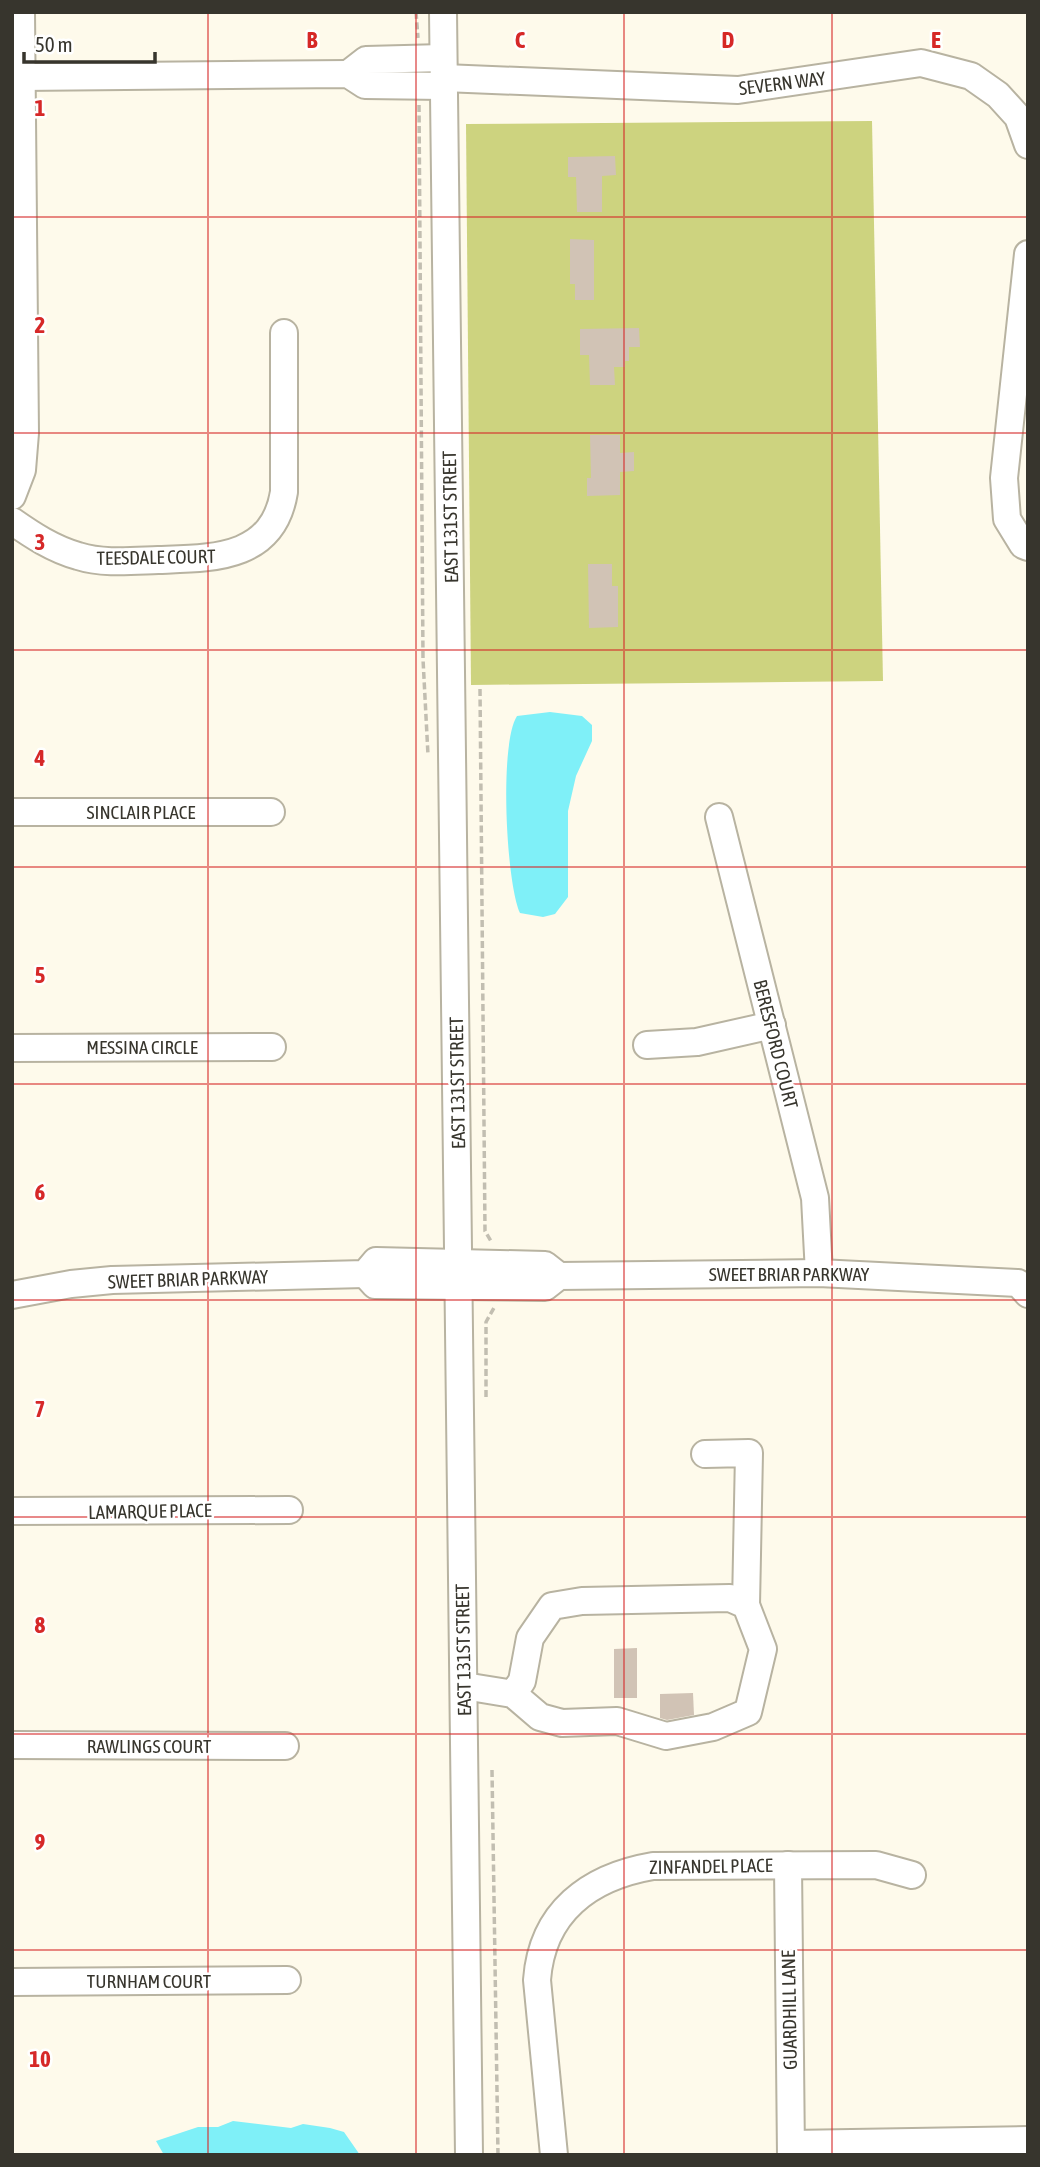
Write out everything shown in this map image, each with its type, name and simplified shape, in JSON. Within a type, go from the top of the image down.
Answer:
[{"type":"street","points":[[12,496],[22,470],[25,433],[21,12]]},
{"type":"street","name":"EAST 131ST STREET","points":[[443,12],[469,2155]]},
{"type":"street","name":"SEVERN WAY","points":[[21,77],[348,74],[366,60],[444,74],[738,90],[921,63],[971,76],[1023,114]]},
{"type":"street","points":[[1023,114],[1028,145]]},
{"type":"street","points":[[1028,254],[1004,478],[1007,519],[1023,545],[1028,547]]},
{"type":"street","name":"TEESDALE COURT","points":[[12,520],[56,548],[94,560],[215,558],[239,552],[256,541],[277,517],[284,492],[284,333]]},
{"type":"street","name":"SINCLAIR PLACE","points":[[12,813],[271,812]]},
{"type":"street","name":"BERESFORD COURT","points":[[719,817],[815,1198],[819,1273]]},
{"type":"street","points":[[647,1045],[697,1042],[772,1025]]},
{"type":"street","name":"MESSINA CIRCLE","points":[[12,1048],[272,1047]]},
{"type":"street","name":"SWEET BRIAR PARKWAY","points":[[12,1294],[112,1280],[365,1274],[376,1261],[544,1287],[559,1276],[819,1273],[1024,1283]]},
{"type":"street","points":[[464,1686],[513,1694],[540,1717],[562,1723],[617,1721],[666,1736],[713,1727],[748,1712],[763,1649],[746,1605],[749,1453],[705,1454]]},
{"type":"street","name":"LAMARQUE PLACE","points":[[12,1511],[289,1510]]},
{"type":"street","points":[[513,1694],[522,1681],[530,1638],[551,1606],[582,1601],[730,1598],[746,1605]]},
{"type":"street","name":"RAWLINGS COURT","points":[[12,1745],[285,1746]]},
{"type":"street","name":"GUARDHILL LANE","points":[[788,1865],[791,2149]]},
{"type":"street","name":"ZINFANDEL PLACE","points":[[554,2155],[537,1980],[544,1942],[567,1908],[603,1880],[634,1869],[653,1866],[876,1865],[912,1875]]},
{"type":"street","name":"TURNHAM COURT","points":[[12,1982],[287,1980]]},
{"type":"street","points":[[791,2149],[1028,2140]]},
{"type":"path","points":[[480,690],[485,1231],[492,1241]]},
{"type":"path","points":[[486,1396],[486,1322],[495,1307]]},
{"type":"path","points":[[492,1770],[498,2155]]},
{"type":"green space","points":[[872,121],[883,681],[471,685],[466,124]]},
{"type":"water","points":[[550,712],[582,716],[592,725],[592,741],[576,776],[568,811],[568,897],[555,914],[543,917],[520,913],[515,897],[508,844],[506,782],[511,731],[517,716]]},
{"type":"water","points":[[233,2121],[291,2128],[303,2124],[330,2128],[344,2132],[360,2155],[164,2155],[156,2141],[198,2127],[218,2127]]},
{"type":"building","points":[[615,156],[616,175],[602,176],[602,212],[577,212],[576,177],[568,177],[568,157]]},
{"type":"building","points":[[570,239],[594,240],[594,300],[575,300],[575,284],[570,284]]},
{"type":"building","points":[[639,328],[640,347],[629,347],[629,361],[625,361],[625,367],[614,367],[615,385],[590,385],[589,355],[580,355],[580,329]]},
{"type":"building","points":[[590,435],[620,435],[620,453],[634,452],[634,471],[620,472],[620,495],[587,496],[587,478],[591,478]]},
{"type":"building","points":[[588,564],[612,564],[612,586],[618,586],[618,627],[589,628]]},
{"type":"building","points":[[637,1648],[637,1698],[614,1698],[614,1649]]},
{"type":"building","points":[[693,1693],[694,1715],[667,1720],[660,1718],[660,1694]]}]
